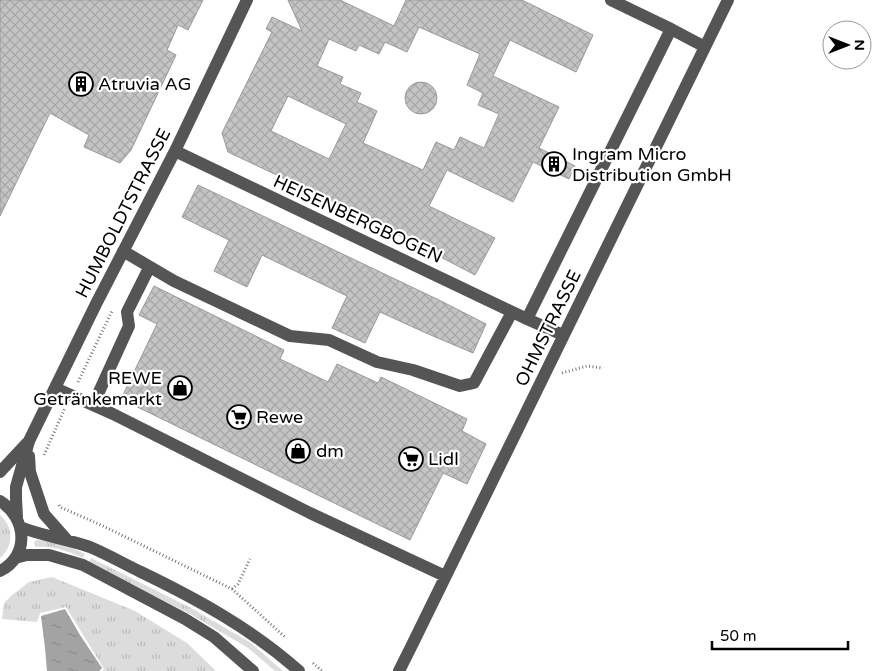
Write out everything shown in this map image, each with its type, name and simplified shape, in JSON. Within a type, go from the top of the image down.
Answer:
[{"type":"street","name":"HUMBOLDTSTRASSE","points":[[15,558],[20,549],[22,538],[16,487],[29,442],[175,151],[247,0]]},
{"type":"street","points":[[611,0],[705,48]]},
{"type":"street","name":"OHMSTRASSE","points":[[399,671],[728,0]]},
{"type":"street","points":[[527,319],[671,29]]},
{"type":"street","name":"HEISENBERGBOGEN","points":[[175,151],[564,335]]},
{"type":"street","points":[[123,252],[174,281],[290,336],[329,340],[377,362],[413,370],[460,386],[474,383],[512,312]]},
{"type":"street","points":[[93,405],[129,326],[127,312],[149,268]]},
{"type":"street","points":[[55,388],[310,513],[446,576]]},
{"type":"street","name":"HUMBOLDTSTRASSE","points":[[0,472],[29,442]]},
{"type":"street","name":"HUMBOLDTSTRASSE","points":[[29,442],[30,472],[44,514],[68,540]]},
{"type":"street","points":[[0,501],[12,511],[19,523],[33,532],[68,540],[91,548],[180,591],[253,635],[299,671]]},
{"type":"street","points":[[0,571],[6,568],[15,558],[28,555],[49,555],[83,566],[200,628],[214,637],[253,671]]},
{"type":"path","points":[[542,379],[587,366],[603,368]]},
{"type":"path","points":[[56,500],[60,507],[232,589],[287,640]]},
{"type":"path","points":[[232,589],[238,584],[250,559]]},
{"type":"path","points":[[308,658],[322,671]]},
{"type":"green space","points":[[0,515],[8,525],[10,542],[5,553],[0,558]]},
{"type":"green space","points":[[37,540],[62,544],[85,554],[83,558],[59,549],[35,547],[34,542]]},
{"type":"green space","points":[[91,558],[193,609],[251,643],[283,671],[275,671],[248,648],[192,615],[89,563]]},
{"type":"green space","points":[[52,577],[135,611],[187,643],[216,671],[102,671],[104,669],[66,607],[40,613],[37,622],[2,619],[4,603],[11,596],[29,582]]},
{"type":"water","points":[[65,609],[102,668],[99,671],[47,671],[41,616]]},
{"type":"building","name":"Atruvia AG","points":[[0,0],[203,0],[188,30],[178,25],[167,50],[176,55],[131,150],[120,163],[84,147],[89,135],[50,113],[0,216]]},
{"type":"building","points":[[288,0],[340,0],[394,26],[406,0],[522,0],[593,35],[576,72],[510,40],[493,76],[559,107],[539,148],[575,166],[569,179],[533,162],[513,202],[447,170],[429,206],[495,238],[475,275],[370,220],[369,223],[355,217],[357,213],[228,152],[222,133],[272,32],[266,29],[272,17],[302,31]],"holes":[[[419,27],[480,54],[467,85],[483,93],[478,105],[499,114],[484,148],[460,137],[454,150],[436,142],[423,170],[363,143],[377,111],[357,102],[361,93],[340,84],[343,77],[317,66],[329,39],[356,51],[359,45],[379,54],[385,42],[407,52]],[[288,96],[346,124],[329,159],[271,131]]]},
{"type":"building","points":[[421,82],[432,87],[437,98],[432,109],[421,114],[410,109],[405,98],[410,87]]},
{"type":"building","points":[[198,185],[486,324],[473,353],[380,312],[365,343],[332,328],[347,296],[262,255],[247,287],[214,271],[229,240],[182,217]]},
{"type":"building","points":[[154,286],[284,350],[280,359],[328,382],[337,364],[378,383],[381,377],[467,419],[462,431],[486,444],[467,484],[443,473],[410,540],[121,399],[157,324],[139,315]]},
{"type":"place","name":"Atruvia AG","points":[[81,84]]},
{"type":"place","name":"Ingram Micro Distribution GmbH","points":[[554,164]]},
{"type":"place","name":"REWE Getränkemarkt","points":[[180,388]]},
{"type":"place","name":"Rewe","points":[[239,417]]},
{"type":"place","name":"dm","points":[[298,451]]},
{"type":"place","name":"Lidl","points":[[411,459]]}]
